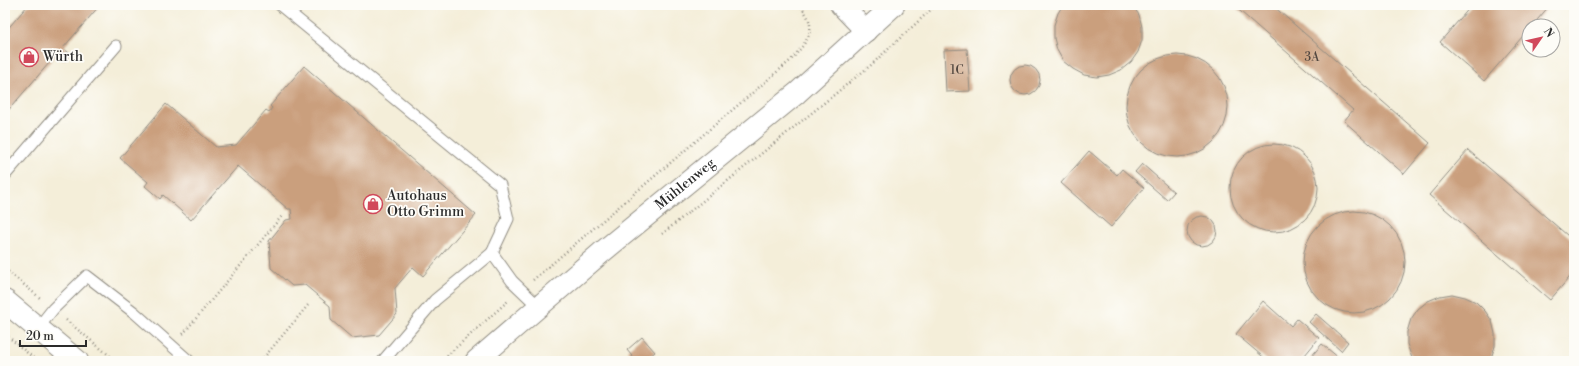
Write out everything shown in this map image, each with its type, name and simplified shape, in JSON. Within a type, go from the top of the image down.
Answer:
[{"type":"main road","points":[[5,301],[77,361]]},
{"type":"street","points":[[841,5],[866,32]]},
{"type":"street","name":"Mühlenweg","points":[[476,361],[538,306],[797,93],[894,5]]},
{"type":"lane","points":[[280,5],[500,185],[508,219],[492,253],[435,300],[383,361]]},
{"type":"lane","points":[[5,175],[116,46]]},
{"type":"lane","points":[[492,253],[512,281],[538,306]]},
{"type":"lane","points":[[38,328],[53,309],[87,276],[135,313],[189,361]]},
{"type":"path","points":[[442,361],[521,289],[791,60],[807,41],[811,27],[808,15],[799,5]]},
{"type":"path","points":[[662,234],[871,65],[936,5]]},
{"type":"path","points":[[172,346],[282,216]]},
{"type":"path","points":[[261,361],[309,304]]},
{"type":"path","points":[[5,334],[37,361]]},
{"type":"building","name":"Würth","points":[[28,5],[100,5],[63,48],[69,53],[63,60],[56,55],[5,114],[5,32]]},
{"type":"building","points":[[1063,5],[1132,5],[1139,15],[1142,27],[1142,40],[1138,52],[1131,62],[1121,70],[1109,75],[1097,77],[1084,75],[1063,61],[1057,50],[1054,38],[1054,25],[1058,13]]},
{"type":"building","points":[[1233,5],[1272,5],[1430,143],[1404,174],[1344,121],[1353,110]]},
{"type":"building","points":[[1472,5],[1550,5],[1539,18],[1521,18],[1521,38],[1484,81],[1440,42]]},
{"type":"building","points":[[967,49],[970,91],[946,92],[944,50]]},
{"type":"building","points":[[1177,55],[1196,59],[1213,70],[1224,87],[1228,106],[1224,125],[1213,142],[1196,153],[1177,157],[1158,153],[1141,142],[1130,125],[1126,106],[1130,87],[1141,70],[1158,59]]},
{"type":"building","points":[[1025,65],[1031,66],[1039,74],[1039,86],[1031,94],[1025,95],[1019,94],[1011,86],[1010,80],[1011,74],[1019,66]]},
{"type":"building","name":"Autohaus Otto Grimm","points":[[304,66],[476,215],[423,276],[413,267],[395,288],[397,314],[379,335],[352,338],[331,320],[330,306],[305,285],[292,286],[271,268],[269,241],[286,220],[292,219],[291,209],[288,209],[238,166],[191,220],[163,195],[160,199],[145,186],[148,182],[120,158],[166,104],[216,147],[236,145],[266,110],[269,112],[272,108],[270,106]]},
{"type":"building","points":[[1274,144],[1291,147],[1299,151],[1311,163],[1315,171],[1318,188],[1315,205],[1311,213],[1299,225],[1291,229],[1274,232],[1257,229],[1249,225],[1237,213],[1233,205],[1230,188],[1233,171],[1237,163],[1249,151],[1257,147]]},
{"type":"building","points":[[1468,150],[1574,241],[1574,272],[1550,300],[1429,195]]},
{"type":"building","points":[[1089,151],[1117,175],[1122,169],[1144,188],[1111,227],[1061,183]]},
{"type":"building","points":[[1142,164],[1174,192],[1167,200],[1135,172]]},
{"type":"building","points":[[1354,211],[1373,215],[1390,226],[1401,243],[1405,262],[1401,281],[1390,298],[1373,309],[1354,313],[1335,309],[1318,298],[1307,281],[1303,262],[1307,243],[1318,226],[1335,215]]},
{"type":"building","points":[[1202,216],[1208,217],[1216,225],[1216,237],[1208,245],[1202,246],[1196,245],[1188,237],[1187,231],[1188,225],[1196,217]]},
{"type":"building","points":[[1452,294],[1465,297],[1476,302],[1492,321],[1495,334],[1495,346],[1491,358],[1489,361],[1413,361],[1407,344],[1407,332],[1411,319],[1418,309],[1428,301],[1440,296]]},
{"type":"building","points":[[1263,301],[1291,326],[1297,319],[1319,338],[1300,361],[1268,361],[1236,334]]},
{"type":"building","points":[[1316,314],[1348,342],[1341,351],[1309,322]]},
{"type":"building","points":[[642,337],[655,352],[644,361],[636,361],[627,350]]},
{"type":"building","points":[[1322,344],[1339,358],[1337,361],[1313,361],[1310,358]]},
{"type":"place","name":"Würth","points":[[29,57]]},
{"type":"place","name":"Autohaus Otto Grimm","points":[[373,204]]}]
